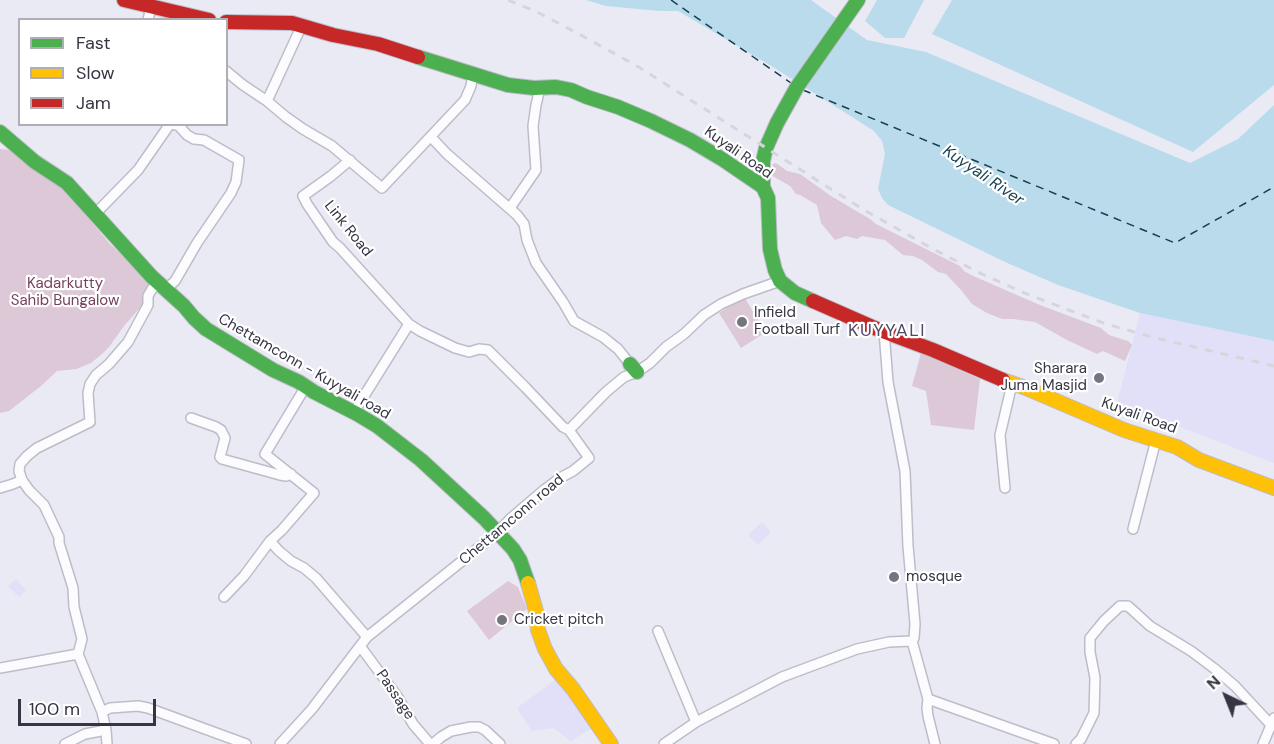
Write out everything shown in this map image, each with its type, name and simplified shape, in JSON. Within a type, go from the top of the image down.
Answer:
[{"type":"main road","points":[[124,0],[150,13],[198,18]]},
{"type":"main road","points":[[763,187],[763,161],[777,123],[797,87],[858,0]]},
{"type":"main road","name":"Kuyali Road","points":[[228,21],[267,21],[302,25],[333,35],[378,44],[508,84],[571,90],[651,121],[690,140],[763,187],[768,198],[770,249],[775,270],[780,281],[795,293],[1011,384],[1026,388],[1124,430],[1177,447],[1198,460],[1274,488]]},
{"type":"main road","name":"Chettamconn - Kuyyali road","points":[[0,132],[35,162],[67,183],[194,318],[214,334],[273,370],[377,426],[421,460],[484,518],[520,560],[536,611],[538,630],[556,669],[573,689],[611,744]]},
{"type":"street","points":[[267,101],[302,25]]},
{"type":"street","points":[[228,72],[286,117],[332,146],[382,188],[465,100],[473,74]]},
{"type":"street","points":[[510,208],[536,170],[533,126],[540,88]]},
{"type":"street","points":[[95,214],[138,170],[174,126]]},
{"type":"street","points":[[107,744],[102,712],[78,654],[82,639],[74,607],[73,588],[59,537],[44,505],[29,490],[19,471],[20,464],[37,448],[90,422],[88,393],[90,384],[128,342],[148,305],[148,296],[152,289],[175,281],[191,252],[231,193],[236,182],[239,160],[204,140],[194,139],[176,126]]},
{"type":"street","points":[[431,137],[447,154],[510,208],[524,224],[527,240],[536,263],[574,321],[603,337],[618,349],[633,368]]},
{"type":"street","name":"Link Road","points":[[350,160],[303,196],[333,242],[409,324],[455,348],[469,352],[479,349],[488,350],[563,427],[569,430]]},
{"type":"street","points":[[569,430],[633,368],[650,363],[704,315],[742,294],[780,281]]},
{"type":"street","points":[[354,412],[409,324]]},
{"type":"street","points":[[884,331],[888,382],[905,471],[908,546],[915,624],[912,641],[928,699],[928,716],[935,744]]},
{"type":"street","points":[[1005,488],[1000,435],[1011,384]]},
{"type":"street","points":[[224,597],[244,576],[270,541],[314,493],[265,454],[306,386]]},
{"type":"street","points":[[190,418],[221,430],[225,438],[220,457],[222,459],[280,475],[291,474]]},
{"type":"street","name":"Chettamconn road","points":[[280,744],[312,709],[367,637],[497,533],[544,490],[589,458],[569,430]]},
{"type":"street","points":[[1133,529],[1156,440]]},
{"type":"street","points":[[0,488],[22,480]]},
{"type":"street","points":[[270,541],[279,552],[316,578],[367,637]]},
{"type":"street","points":[[1077,744],[1094,713],[1095,678],[1090,638],[1120,606],[1128,606],[1150,626],[1215,669],[1272,722],[1263,744]]},
{"type":"street","points":[[658,631],[696,722]]},
{"type":"street","points":[[664,744],[696,722],[782,677],[872,645],[912,641]]},
{"type":"street","name":"Passage","points":[[360,646],[398,696],[413,724],[432,744],[451,731],[471,727],[485,730],[500,744]]},
{"type":"street","points":[[0,668],[78,654]]},
{"type":"street","points":[[928,699],[1054,744]]},
{"type":"street","points":[[102,712],[110,708],[138,706],[148,708],[246,744]]},
{"type":"street","points":[[65,744],[85,734],[106,730]]},
{"type":"shaded area","points":[[1140,313],[1274,341],[1274,463],[1117,403]]},
{"type":"shaded area","points":[[762,522],[771,532],[758,545],[748,535]]},
{"type":"shaded area","points":[[16,579],[26,590],[19,597],[8,586]]},
{"type":"shaded area","points":[[559,677],[592,728],[571,741],[553,728],[532,731],[517,708]]},
{"type":"green space","name":"Kadarkutty Sahib Bungalow","points":[[0,149],[10,150],[61,185],[109,243],[149,280],[149,291],[145,302],[102,354],[91,363],[76,369],[57,371],[9,411],[0,413]]},
{"type":"green space","points":[[776,163],[787,171],[800,174],[876,224],[960,266],[971,275],[1101,328],[1109,335],[1128,341],[1132,345],[1125,361],[1103,351],[1097,354],[1035,322],[1002,319],[987,313],[972,304],[946,274],[938,272],[913,256],[903,255],[885,240],[862,236],[857,239],[846,236],[835,240],[821,223],[817,205],[796,194],[790,186],[771,175],[770,171]]},
{"type":"green space","name":"Infield Football Turf","points":[[744,297],[766,332],[741,348],[719,313]]},
{"type":"green space","points":[[921,353],[980,379],[974,430],[931,425],[926,391],[912,386]]},
{"type":"green space","points":[[508,581],[518,587],[527,609],[489,640],[467,611]]},
{"type":"water","name":"Kuyyali River","points":[[586,0],[811,0],[867,40],[926,52],[1190,163],[1238,139],[1274,105],[1274,341],[1140,313],[1058,285],[888,205],[878,189],[885,154],[882,141],[874,131],[773,67],[678,11],[606,6]]},
{"type":"water","points":[[877,0],[924,0],[904,38],[885,38],[865,21]]},
{"type":"water","points":[[952,0],[1274,0],[1274,85],[1193,152],[932,34]]},
{"type":"ferry route","points":[[671,0],[791,83]]},
{"type":"ferry route","points":[[803,90],[1175,243],[1274,187]]},
{"type":"railway","points":[[508,0],[537,12],[637,66],[864,210],[982,274],[1029,295],[1106,324],[1274,366]]},
{"type":"traffic: fast","points":[[763,187],[763,161],[777,123],[797,87],[858,0]]},
{"type":"traffic: fast","points":[[418,57],[508,85],[534,88],[556,87],[571,90],[651,121],[722,159],[763,187],[768,198],[770,249],[775,270],[780,281],[795,293],[813,301]]},
{"type":"traffic: fast","points":[[0,132],[35,162],[67,183],[152,277],[206,329],[273,370],[377,426],[421,460],[484,518],[513,549],[520,560],[528,583]]},
{"type":"traffic: fast","points":[[630,364],[637,372]]},
{"type":"traffic: slow","points":[[1003,380],[1124,430],[1177,447],[1199,460],[1274,488]]},
{"type":"traffic: slow","points":[[528,583],[536,611],[538,630],[545,649],[556,669],[573,689],[611,744]]},
{"type":"traffic: jam","points":[[124,0],[200,18]]},
{"type":"traffic: jam","points":[[228,22],[292,23],[333,35],[378,44],[418,57]]},
{"type":"traffic: jam","points":[[813,301],[1003,380]]},
{"type":"place","name":"Infield Football Turf","points":[[742,322]]},
{"type":"place","name":"Sharara Juma Masjid","points":[[1099,378]]},
{"type":"place","name":"mosque","points":[[894,577]]},
{"type":"place","name":"Cricket pitch","points":[[502,620]]},
{"type":"district","name":"KUYYALI","points":[[887,331]]}]
